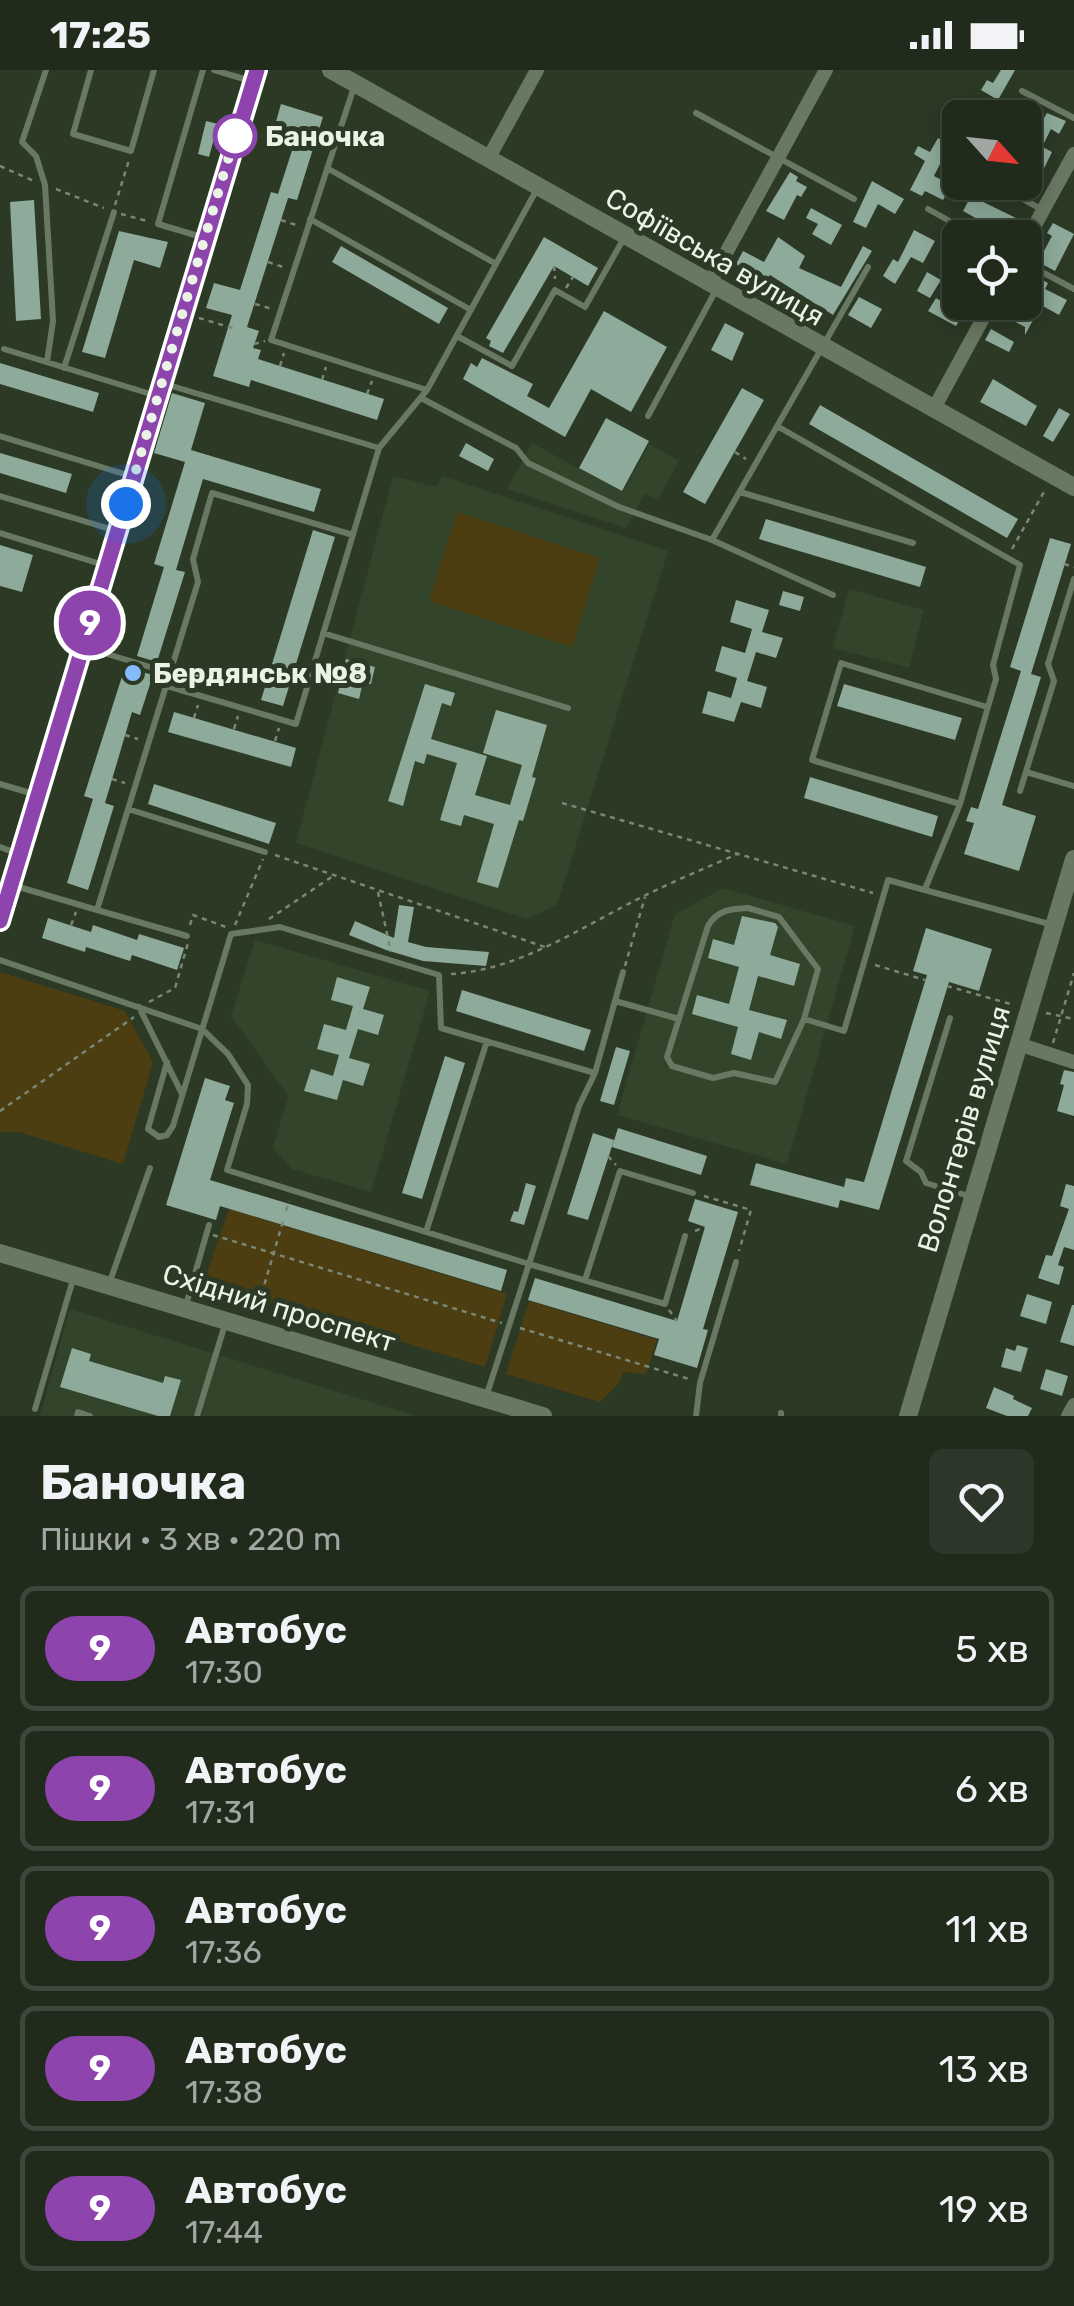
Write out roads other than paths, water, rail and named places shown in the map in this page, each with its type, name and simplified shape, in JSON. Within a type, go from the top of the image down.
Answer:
[{"type":"main road","name":"Софіївська вулиця","points":[[331,70],[1074,488]]},
{"type":"main road","points":[[0,922],[255,76]]},
{"type":"main road","name":"Волонтерів вулиця","points":[[908,1416],[1054,925],[1067,905],[1074,859]]},
{"type":"main road","name":"Східний проспект","points":[[0,1252],[486,1399],[516,1412],[543,1416]]},
{"type":"street","points":[[488,159],[537,70]]},
{"type":"street","points":[[712,287],[826,70]]},
{"type":"street","points":[[1038,220],[1074,154]]},
{"type":"street","points":[[934,410],[982,320]]},
{"type":"street","points":[[1018,1044],[1074,1062]]},
{"type":"street","points":[[1068,1416],[1074,1405]]},
{"type":"lane","points":[[46,70],[22,142],[36,156],[45,185],[53,322],[47,362]]},
{"type":"lane","points":[[92,70],[73,134],[131,151],[154,70]]},
{"type":"lane","points":[[203,70],[158,224],[205,238]]},
{"type":"lane","points":[[214,70],[255,76]]},
{"type":"lane","points":[[355,83],[271,340],[427,390]]},
{"type":"lane","points":[[1022,91],[1074,118]]},
{"type":"lane","points":[[696,113],[854,199]]},
{"type":"lane","points":[[327,168],[496,264]]},
{"type":"lane","points":[[166,686],[296,724],[380,448],[427,390],[537,188]]},
{"type":"lane","points":[[1025,200],[1043,210]]},
{"type":"lane","points":[[928,209],[948,220]]},
{"type":"lane","points":[[64,368],[114,212]]},
{"type":"lane","points":[[310,219],[471,310]]},
{"type":"lane","points":[[456,336],[512,366],[556,290],[585,307],[625,237]]},
{"type":"lane","points":[[712,540],[868,267]]},
{"type":"lane","points":[[1042,272],[1074,289]]},
{"type":"lane","points":[[648,416],[712,287]]},
{"type":"lane","points":[[4,349],[64,368],[380,448]]},
{"type":"lane","points":[[421,398],[516,448],[528,463],[619,507],[712,540],[833,595]]},
{"type":"lane","points":[[777,426],[1020,565],[993,665],[996,679],[960,804],[925,889]]},
{"type":"lane","points":[[0,436],[135,477]]},
{"type":"lane","points":[[740,492],[913,543]]},
{"type":"lane","points":[[97,910],[198,582],[193,559],[212,493],[353,534]]},
{"type":"lane","points":[[0,496],[118,531]]},
{"type":"lane","points":[[0,534],[108,566]]},
{"type":"lane","points":[[1020,791],[1054,681],[1048,664],[1074,579]]},
{"type":"lane","points":[[324,633],[568,708]]},
{"type":"lane","points":[[83,647],[170,673]]},
{"type":"lane","points":[[960,804],[812,760],[840,663],[988,706]]},
{"type":"lane","points":[[1026,772],[1074,786]]},
{"type":"lane","points":[[0,784],[38,796]]},
{"type":"lane","points":[[128,808],[264,852]]},
{"type":"lane","points":[[0,848],[20,855]]},
{"type":"lane","points":[[804,1019],[844,1031],[888,880],[1054,925]]},
{"type":"lane","points":[[11,885],[187,936]]},
{"type":"lane","points":[[748,908],[778,917],[818,969],[804,1019],[776,1082],[734,1073],[714,1078],[672,1066],[668,1057],[713,916],[722,911],[748,908]]},
{"type":"lane","points":[[167,1062],[149,1117],[148,1130],[153,1135],[167,1135],[231,934],[280,927],[439,975],[441,1028],[595,1073]]},
{"type":"lane","points":[[0,960],[202,1029],[228,1054],[248,1085],[247,1104],[226,1170],[665,1304],[685,1236]]},
{"type":"lane","points":[[486,1399],[579,1106],[595,1073],[623,972]]},
{"type":"lane","points":[[615,1000],[679,1018]]},
{"type":"lane","points":[[139,1007],[182,1095]]},
{"type":"lane","points":[[950,1018],[906,1161],[921,1172],[926,1183],[972,1197]]},
{"type":"lane","points":[[426,1232],[487,1041]]},
{"type":"lane","points":[[108,1285],[150,1168]]},
{"type":"lane","points":[[585,1280],[620,1170],[693,1193]]},
{"type":"lane","points":[[185,1308],[208,1229]]},
{"type":"lane","points":[[696,1416],[700,1383],[736,1262]]},
{"type":"lane","points":[[35,1409],[75,1275]]},
{"type":"lane","points":[[198,1416],[226,1320]]},
{"type":"lane","points":[[77,1416],[78,1412],[90,1416]]},
{"type":"place","name":"Баночка","points":[[235,136]]},
{"type":"place","name":"Бердянськ №8","points":[[133,673]]}]
